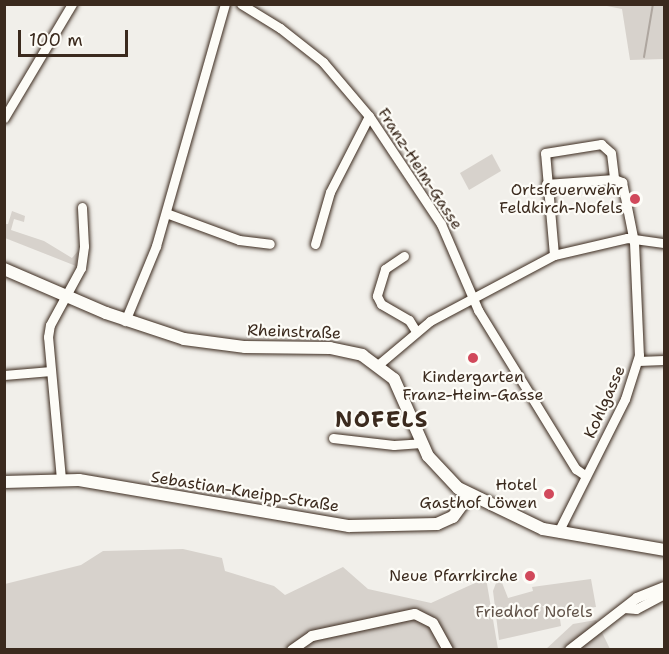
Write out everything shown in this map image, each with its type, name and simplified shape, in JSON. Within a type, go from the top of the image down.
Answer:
[{"type":"main road","name":"Rheinstraße","points":[[4,269],[125,321],[202,343],[330,348],[362,355],[379,364],[402,392],[421,443],[443,475],[469,495],[558,532],[661,551]]},
{"type":"main road","name":"Sebastian-Kneipp-Straße","points":[[4,482],[61,479],[284,512],[349,526],[437,524],[453,517],[469,495]]},
{"type":"street","points":[[5,116],[72,4]]},
{"type":"street","points":[[125,321],[166,213],[225,4]]},
{"type":"street","name":"Franz-Heim-Gasse","points":[[242,4],[280,28],[323,62],[369,116],[441,224],[475,299],[576,469],[586,476]]},
{"type":"street","points":[[315,244],[330,192],[369,116]]},
{"type":"street","points":[[546,184],[614,179],[611,153],[601,144],[545,153],[546,184],[554,255]]},
{"type":"street","name":"Kohlgasse","points":[[558,532],[625,399],[638,361],[633,238],[622,182],[614,179]]},
{"type":"street","points":[[61,479],[51,371],[50,325],[67,296],[83,253],[82,207]]},
{"type":"street","points":[[166,213],[239,240],[270,244]]},
{"type":"street","points":[[379,364],[416,331],[554,255],[633,238],[664,243]]},
{"type":"street","points":[[404,256],[386,269],[376,297],[381,304],[409,320],[416,331]]},
{"type":"street","points":[[638,361],[664,360]]},
{"type":"street","points":[[4,375],[51,371]]},
{"type":"street","points":[[333,438],[394,445],[421,443]]},
{"type":"street","points":[[570,650],[624,608],[664,587]]},
{"type":"street","points":[[624,608],[636,609],[664,594]]},
{"type":"street","points":[[292,650],[312,636],[415,614],[433,623],[448,650]]},
{"type":"green space","points":[[602,5],[664,5],[664,59],[630,60],[622,9]]},
{"type":"green space","points":[[492,154],[501,171],[469,190],[460,173]]},
{"type":"green space","points":[[12,211],[25,216],[24,222],[14,219],[11,230],[44,241],[72,258],[78,251],[76,266],[5,238],[5,224],[8,224]]},
{"type":"green space","points":[[183,549],[222,558],[225,571],[274,586],[285,595],[343,567],[368,589],[431,603],[486,578],[498,649],[5,650],[5,584],[81,565],[103,551]]},
{"type":"green space","name":"Friedhof Nofels","points":[[499,575],[508,598],[533,591],[532,587],[591,579],[596,607],[559,612],[561,626],[499,640],[493,591]]},
{"type":"green space","points":[[596,620],[610,649],[545,650],[573,624]]},
{"type":"waterway","points":[[644,57],[653,4]]},
{"type":"place","name":"Ortsfeuerwehr Feldkirch-Nofels","points":[[635,199]]},
{"type":"place","name":"Kindergarten Franz-Heim-Gasse","points":[[473,358]]},
{"type":"place","name":"Hotel Gasthof Löwen","points":[[549,494]]},
{"type":"place","name":"Neue Pfarrkirche","points":[[530,576]]},
{"type":"district","name":"NOFELS","points":[[382,420]]}]
